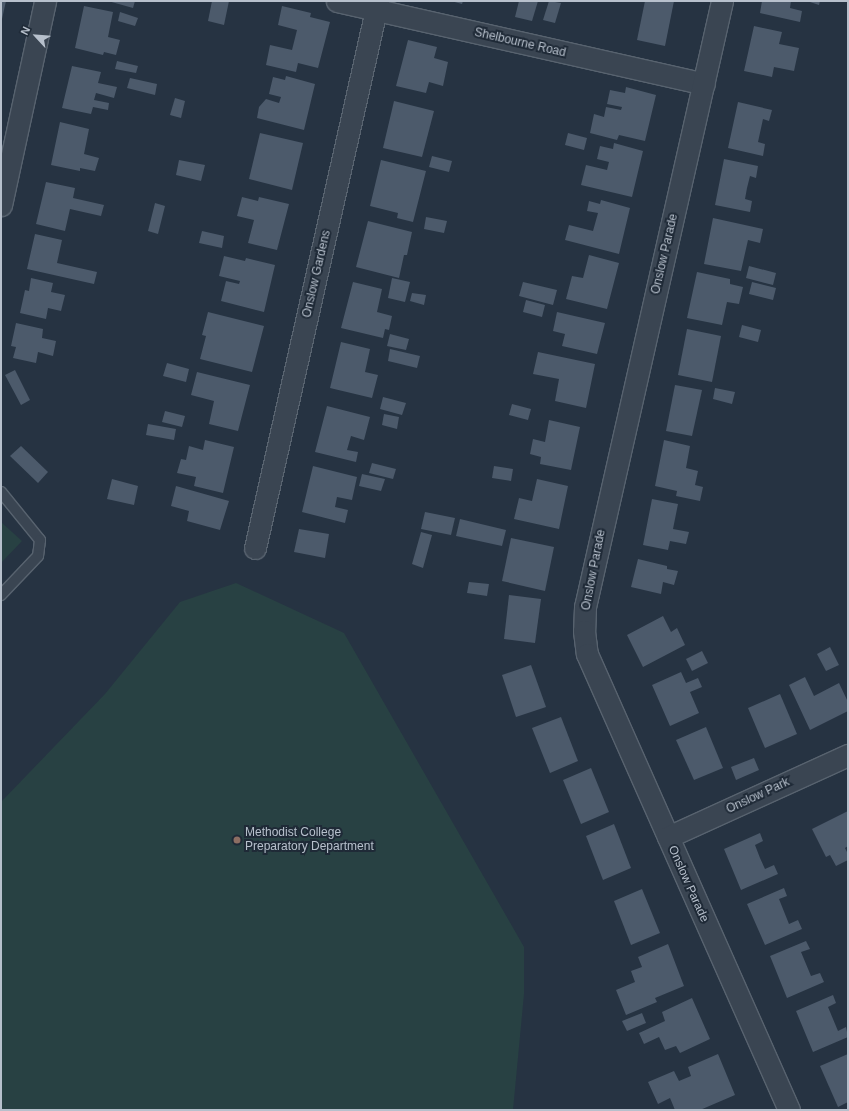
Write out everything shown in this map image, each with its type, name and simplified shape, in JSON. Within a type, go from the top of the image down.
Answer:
[{"type":"street","points":[[1,204],[45,1]]},
{"type":"street","name":"Shelbourne Road","points":[[337,1],[377,6],[704,84]]},
{"type":"street","name":"Onslow Parade","points":[[722,1],[585,607],[584,631],[587,654],[789,1110]]},
{"type":"street","name":"Onslow Gardens","points":[[255,548],[377,6]]},
{"type":"street","name":"Onslow Park","points":[[668,837],[848,755]]},
{"type":"lane","points":[[1,492],[40,540],[38,556],[1,595]]},
{"type":"green space","points":[[1,522],[22,541],[1,563]]},
{"type":"green space","name":"Methodist College Preparatory Department","points":[[236,583],[344,633],[524,947],[524,994],[513,1110],[1,1110],[1,802],[105,694],[180,602]]},
{"type":"building","points":[[1,1],[6,1],[2,19],[1,19]]},
{"type":"building","points":[[108,1],[135,1],[133,8]]},
{"type":"building","points":[[212,1],[229,1],[224,25],[208,21]]},
{"type":"building","points":[[451,1],[463,1],[462,4]]},
{"type":"building","points":[[519,1],[538,1],[532,21],[515,17]]},
{"type":"building","points":[[549,1],[561,3],[555,23],[543,20]]},
{"type":"building","points":[[645,1],[674,1],[665,46],[637,40]]},
{"type":"building","points":[[762,1],[791,1],[790,8],[802,11],[800,22],[760,13]]},
{"type":"building","points":[[807,1],[820,1],[819,5]]},
{"type":"building","points":[[84,6],[113,12],[108,37],[120,40],[116,55],[104,52],[103,55],[75,48]]},
{"type":"building","points":[[282,6],[311,13],[310,17],[330,22],[318,68],[298,63],[296,72],[266,65],[270,45],[292,50],[297,30],[278,25]]},
{"type":"building","points":[[120,12],[138,18],[135,26],[118,21]]},
{"type":"building","points":[[754,26],[782,32],[779,44],[799,48],[794,71],[774,67],[772,77],[744,71]]},
{"type":"building","points":[[408,40],[437,47],[434,58],[448,62],[443,86],[429,82],[426,93],[396,86]]},
{"type":"building","points":[[117,61],[138,66],[136,73],[115,69]]},
{"type":"building","points":[[72,66],[101,72],[98,83],[117,87],[114,98],[96,93],[94,100],[109,103],[108,110],[93,107],[91,114],[62,108]]},
{"type":"building","points":[[286,76],[315,84],[304,130],[257,118],[259,107],[266,99],[279,103],[281,97],[269,94],[273,77],[285,80]]},
{"type":"building","points":[[130,78],[157,84],[155,95],[127,88]]},
{"type":"building","points":[[626,87],[656,95],[645,141],[619,135],[617,140],[590,133],[594,114],[604,117],[606,107],[621,110],[622,107],[607,104],[610,90],[625,93]]},
{"type":"building","points":[[175,98],[185,101],[181,118],[170,115]]},
{"type":"building","points":[[394,101],[434,111],[422,157],[383,148]]},
{"type":"building","points":[[738,102],[772,110],[769,121],[763,119],[758,142],[765,144],[763,156],[728,148]]},
{"type":"building","points":[[60,122],[89,129],[84,154],[99,158],[95,171],[80,168],[80,171],[51,165]]},
{"type":"building","points":[[260,133],[303,143],[292,190],[249,179]]},
{"type":"building","points":[[568,133],[587,138],[584,150],[565,145]]},
{"type":"building","points":[[614,143],[643,151],[632,197],[581,185],[586,165],[607,170],[609,162],[597,159],[600,146],[613,149]]},
{"type":"building","points":[[432,156],[452,161],[449,172],[429,167]]},
{"type":"building","points":[[724,159],[758,166],[756,178],[750,176],[745,199],[752,201],[750,212],[715,205]]},
{"type":"building","points":[[179,160],[205,165],[201,181],[176,175]]},
{"type":"building","points":[[381,160],[426,171],[413,222],[397,218],[398,213],[370,206]]},
{"type":"building","points":[[46,182],[75,188],[73,198],[104,205],[101,216],[70,209],[65,231],[36,224]]},
{"type":"building","points":[[242,197],[258,201],[259,197],[289,204],[277,250],[248,243],[254,220],[237,216]]},
{"type":"building","points":[[601,200],[630,208],[619,254],[565,240],[569,225],[593,231],[598,213],[587,211],[589,201],[600,204]]},
{"type":"building","points":[[155,203],[165,206],[158,234],[148,231]]},
{"type":"building","points":[[426,217],[447,221],[444,233],[424,229]]},
{"type":"building","points":[[713,218],[763,229],[760,243],[748,240],[741,271],[704,264]]},
{"type":"building","points":[[368,221],[412,232],[407,255],[404,255],[399,278],[356,267]]},
{"type":"building","points":[[202,231],[224,236],[222,248],[199,243]]},
{"type":"building","points":[[35,234],[62,240],[57,263],[97,272],[94,284],[27,269]]},
{"type":"building","points":[[589,255],[619,263],[607,309],[566,299],[572,276],[583,278]]},
{"type":"building","points":[[224,256],[245,261],[246,258],[275,265],[264,312],[221,301],[226,281],[239,284],[240,281],[219,276]]},
{"type":"building","points":[[749,266],[776,273],[773,285],[746,278]]},
{"type":"building","points":[[697,272],[730,279],[730,284],[743,287],[739,304],[727,302],[722,325],[687,318]]},
{"type":"building","points":[[31,278],[53,283],[51,292],[65,295],[61,311],[48,308],[46,319],[20,313],[25,290],[29,291]]},
{"type":"building","points":[[392,278],[410,282],[405,302],[388,298]]},
{"type":"building","points":[[353,282],[382,289],[377,312],[392,316],[389,330],[385,329],[383,338],[341,328]]},
{"type":"building","points":[[523,282],[557,290],[553,305],[519,296]]},
{"type":"building","points":[[752,282],[776,288],[773,300],[749,294]]},
{"type":"building","points":[[412,293],[426,295],[424,305],[410,301]]},
{"type":"building","points":[[526,300],[545,305],[542,317],[523,312]]},
{"type":"building","points":[[208,312],[264,326],[252,372],[200,359],[206,336],[202,335]]},
{"type":"building","points":[[557,312],[605,323],[597,354],[562,346],[565,334],[553,331]]},
{"type":"building","points":[[16,323],[43,329],[42,338],[56,341],[53,356],[38,352],[36,363],[13,358],[16,347],[11,346]]},
{"type":"building","points":[[742,325],[761,330],[758,342],[739,337]]},
{"type":"building","points":[[687,329],[721,336],[712,382],[678,375]]},
{"type":"building","points":[[390,334],[409,339],[406,350],[387,346]]},
{"type":"building","points":[[341,342],[370,349],[365,372],[378,375],[372,398],[330,388]]},
{"type":"building","points":[[390,349],[420,356],[417,368],[388,361]]},
{"type":"building","points":[[538,352],[595,364],[586,408],[555,401],[559,379],[533,374]]},
{"type":"building","points":[[167,363],[189,369],[186,382],[163,376]]},
{"type":"building","points":[[15,370],[30,400],[21,405],[5,375]]},
{"type":"building","points":[[197,372],[250,385],[238,431],[209,424],[214,401],[191,395]]},
{"type":"building","points":[[675,385],[702,390],[692,436],[666,431]]},
{"type":"building","points":[[715,388],[735,392],[732,404],[713,399]]},
{"type":"building","points":[[383,397],[406,403],[402,415],[380,409]]},
{"type":"building","points":[[512,404],[531,409],[528,420],[509,415]]},
{"type":"building","points":[[327,406],[370,417],[364,440],[351,436],[347,450],[358,452],[356,462],[315,452]]},
{"type":"building","points":[[165,411],[185,416],[182,427],[162,422]]},
{"type":"building","points":[[384,414],[399,417],[397,429],[382,425]]},
{"type":"building","points":[[549,420],[580,427],[571,470],[540,464],[541,457],[530,454],[533,439],[545,442]]},
{"type":"building","points":[[148,424],[176,429],[174,440],[146,435]]},
{"type":"building","points":[[205,440],[234,447],[223,493],[194,486],[196,477],[177,473],[181,459],[186,460],[189,446],[203,450]]},
{"type":"building","points":[[664,440],[690,446],[686,468],[698,471],[695,485],[703,487],[700,501],[676,496],[677,491],[655,486]]},
{"type":"building","points":[[21,446],[48,472],[38,483],[10,456]]},
{"type":"building","points":[[372,463],[396,469],[393,479],[369,473]]},
{"type":"building","points":[[313,466],[357,477],[352,500],[337,497],[335,507],[348,510],[345,523],[302,512]]},
{"type":"building","points":[[494,466],[513,469],[511,481],[492,478]]},
{"type":"building","points":[[362,474],[385,479],[381,491],[359,486]]},
{"type":"building","points":[[112,479],[138,486],[134,505],[107,499]]},
{"type":"building","points":[[537,479],[568,486],[559,529],[514,519],[519,498],[532,501]]},
{"type":"building","points":[[176,486],[229,501],[220,530],[187,521],[189,511],[171,506]]},
{"type":"building","points":[[652,499],[678,504],[673,529],[689,532],[686,544],[670,541],[668,550],[643,545]]},
{"type":"building","points":[[425,512],[455,518],[451,535],[421,529]]},
{"type":"building","points":[[460,519],[506,530],[502,546],[456,536]]},
{"type":"building","points":[[299,529],[329,534],[325,558],[294,552]]},
{"type":"building","points":[[421,532],[432,535],[423,568],[412,564]]},
{"type":"building","points":[[511,538],[554,547],[545,591],[502,581]]},
{"type":"building","points":[[638,559],[667,566],[667,569],[678,571],[674,585],[663,582],[661,594],[631,587]]},
{"type":"building","points":[[469,582],[489,584],[487,596],[467,593]]},
{"type":"building","points":[[509,595],[541,599],[535,643],[504,639]]},
{"type":"building","points":[[663,616],[671,632],[677,628],[685,645],[643,667],[627,635]]},
{"type":"building","points":[[830,647],[839,665],[826,671],[817,654]]},
{"type":"building","points":[[702,651],[708,663],[692,671],[686,659]]},
{"type":"building","points":[[531,665],[546,707],[516,717],[502,675]]},
{"type":"building","points":[[681,672],[686,683],[698,678],[702,687],[690,692],[699,713],[670,726],[652,685]]},
{"type":"building","points":[[805,677],[814,696],[839,683],[848,702],[848,711],[810,730],[789,685]]},
{"type":"building","points":[[780,694],[797,734],[765,748],[748,708]]},
{"type":"building","points":[[561,717],[578,761],[550,773],[532,728]]},
{"type":"building","points":[[706,727],[723,768],[694,780],[676,740]]},
{"type":"building","points":[[754,758],[759,770],[736,780],[731,767]]},
{"type":"building","points":[[591,768],[609,812],[581,824],[563,780]]},
{"type":"building","points":[[848,811],[848,846],[845,848],[848,854],[848,860],[836,866],[830,855],[826,857],[812,829]]},
{"type":"building","points":[[614,824],[631,868],[603,880],[586,836]]},
{"type":"building","points":[[760,833],[763,841],[755,845],[760,858],[765,869],[774,865],[778,874],[741,890],[724,849]]},
{"type":"building","points":[[784,888],[787,896],[779,899],[789,924],[798,920],[802,929],[765,945],[747,904]]},
{"type":"building","points":[[642,889],[660,933],[631,945],[614,901]]},
{"type":"building","points":[[806,941],[810,949],[801,952],[811,976],[820,973],[824,982],[787,998],[770,956]]},
{"type":"building","points":[[668,944],[684,986],[655,998],[657,1002],[626,1015],[616,990],[635,982],[631,971],[642,967],[638,957]]},
{"type":"building","points":[[833,995],[836,1003],[828,1007],[838,1031],[846,1027],[848,1037],[813,1052],[796,1011]]},
{"type":"building","points":[[692,998],[710,1039],[680,1053],[676,1046],[665,1050],[659,1037],[644,1044],[639,1033],[665,1021],[662,1012]]},
{"type":"building","points":[[642,1013],[646,1023],[627,1031],[622,1021]]},
{"type":"building","points":[[718,1054],[735,1095],[700,1110],[675,1110],[670,1098],[658,1104],[648,1082],[674,1071],[679,1081],[691,1076],[688,1067]]},
{"type":"building","points":[[848,1054],[848,1102],[838,1107],[820,1066]]},
{"type":"place","name":"Methodist College Preparatory Department","points":[[237,840]]}]
